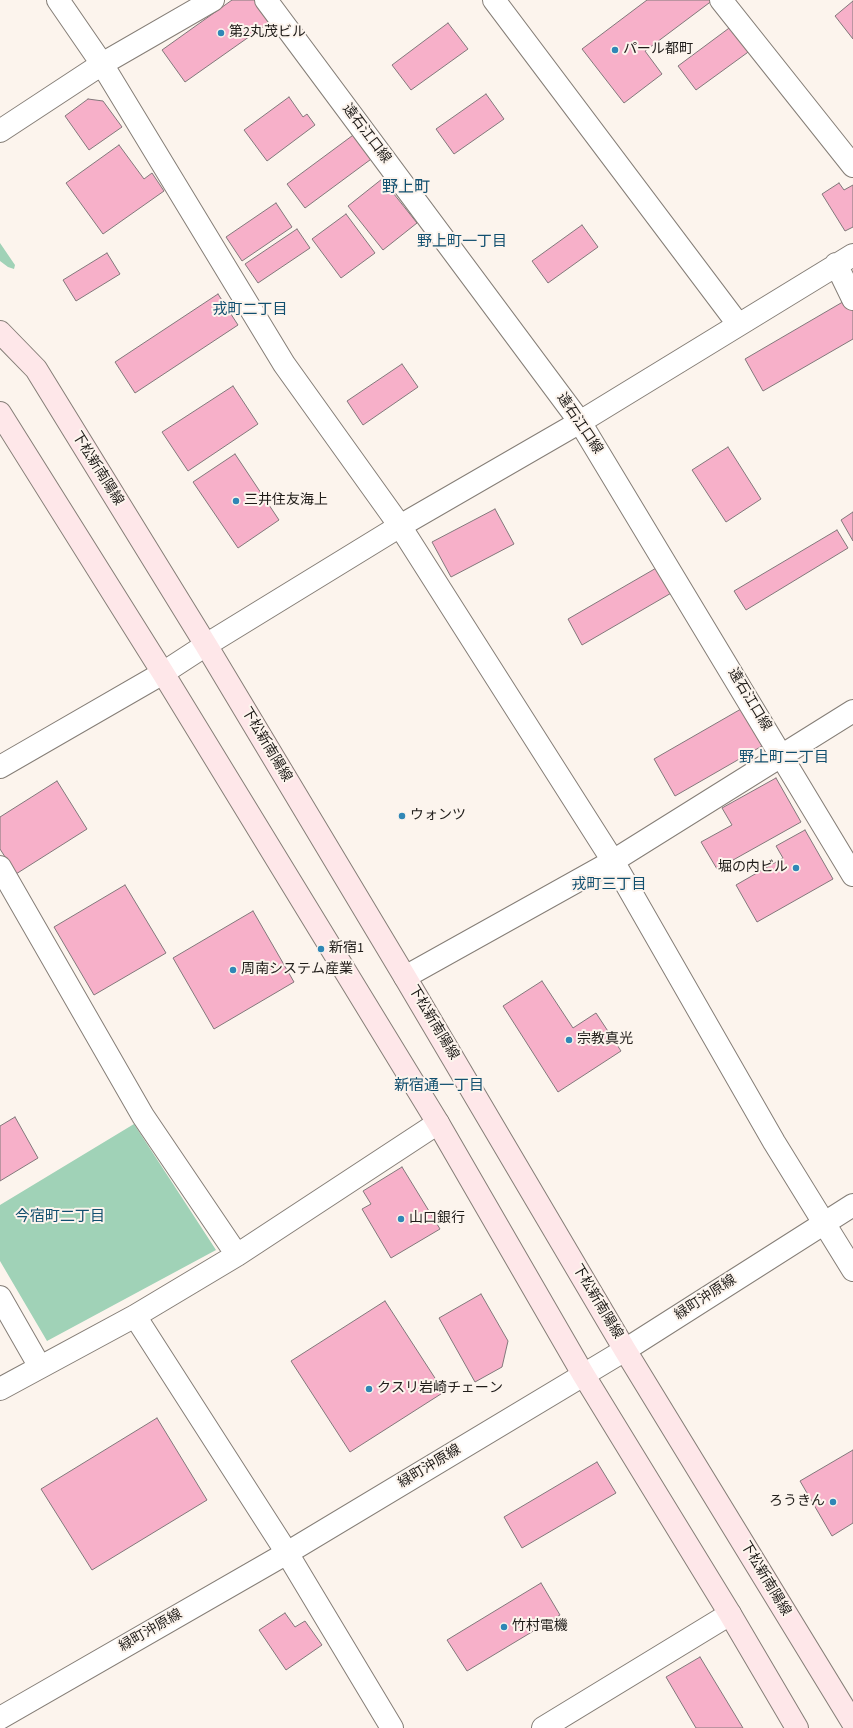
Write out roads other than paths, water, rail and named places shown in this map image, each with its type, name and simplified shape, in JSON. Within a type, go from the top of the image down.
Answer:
[{"type":"main road","name":"下松新南陽線","points":[[0,332],[36,369],[206,645],[405,977],[625,1350],[853,1723]]},
{"type":"main road","points":[[0,413],[163,673],[438,1123],[583,1374],[730,1614],[797,1728]]},
{"type":"street","points":[[58,0],[102,64],[284,364],[400,526],[613,861],[774,1142],[853,1270]]},
{"type":"street","points":[[0,131],[102,64],[213,0]]},
{"type":"street","name":"遠石江口線","points":[[266,0],[580,422],[853,875]]},
{"type":"street","points":[[494,0],[738,324]]},
{"type":"street","points":[[721,0],[853,166]]},
{"type":"street","points":[[0,767],[163,673],[400,526],[580,422],[738,324],[845,260],[853,299]]},
{"type":"street","points":[[405,977],[613,861],[853,711]]},
{"type":"street","points":[[0,867],[143,1116],[237,1255]]},
{"type":"street","points":[[0,1389],[135,1316],[237,1255],[438,1123]]},
{"type":"street","name":"緑町沖原線","points":[[0,1718],[287,1553],[625,1350],[824,1222],[853,1205]]},
{"type":"street","points":[[0,1297],[40,1367]]},
{"type":"street","points":[[135,1316],[287,1553],[392,1728]]},
{"type":"street","points":[[543,1728],[730,1614]]},
{"type":"place","name":"第2丸茂ビル","points":[[221,33]]},
{"type":"place","name":"パール都町","points":[[615,50]]},
{"type":"place","name":"三井住友海上","points":[[236,501]]},
{"type":"place","name":"ウォンツ","points":[[402,816]]},
{"type":"place","name":"堀の内ビル","points":[[796,868]]},
{"type":"place","name":"新宿1","points":[[321,949]]},
{"type":"place","name":"周南システム産業","points":[[233,970]]},
{"type":"place","name":"宗教真光","points":[[569,1040]]},
{"type":"place","name":"山口銀行","points":[[401,1219]]},
{"type":"place","name":"クスリ岩崎チェーン","points":[[369,1389]]},
{"type":"place","name":"ろうきん","points":[[833,1502]]},
{"type":"place","name":"竹村電機","points":[[504,1627]]},
{"type":"district","name":"野上町","points":[[406,188]]},
{"type":"district","name":"野上町一丁目","points":[[462,243]]},
{"type":"district","name":"戎町二丁目","points":[[250,311]]},
{"type":"district","name":"野上町二丁目","points":[[784,759]]},
{"type":"district","name":"戎町三丁目","points":[[609,886]]},
{"type":"district","name":"新宿通一丁目","points":[[439,1087]]},
{"type":"district","name":"今宿町二丁目","points":[[60,1218]]}]
